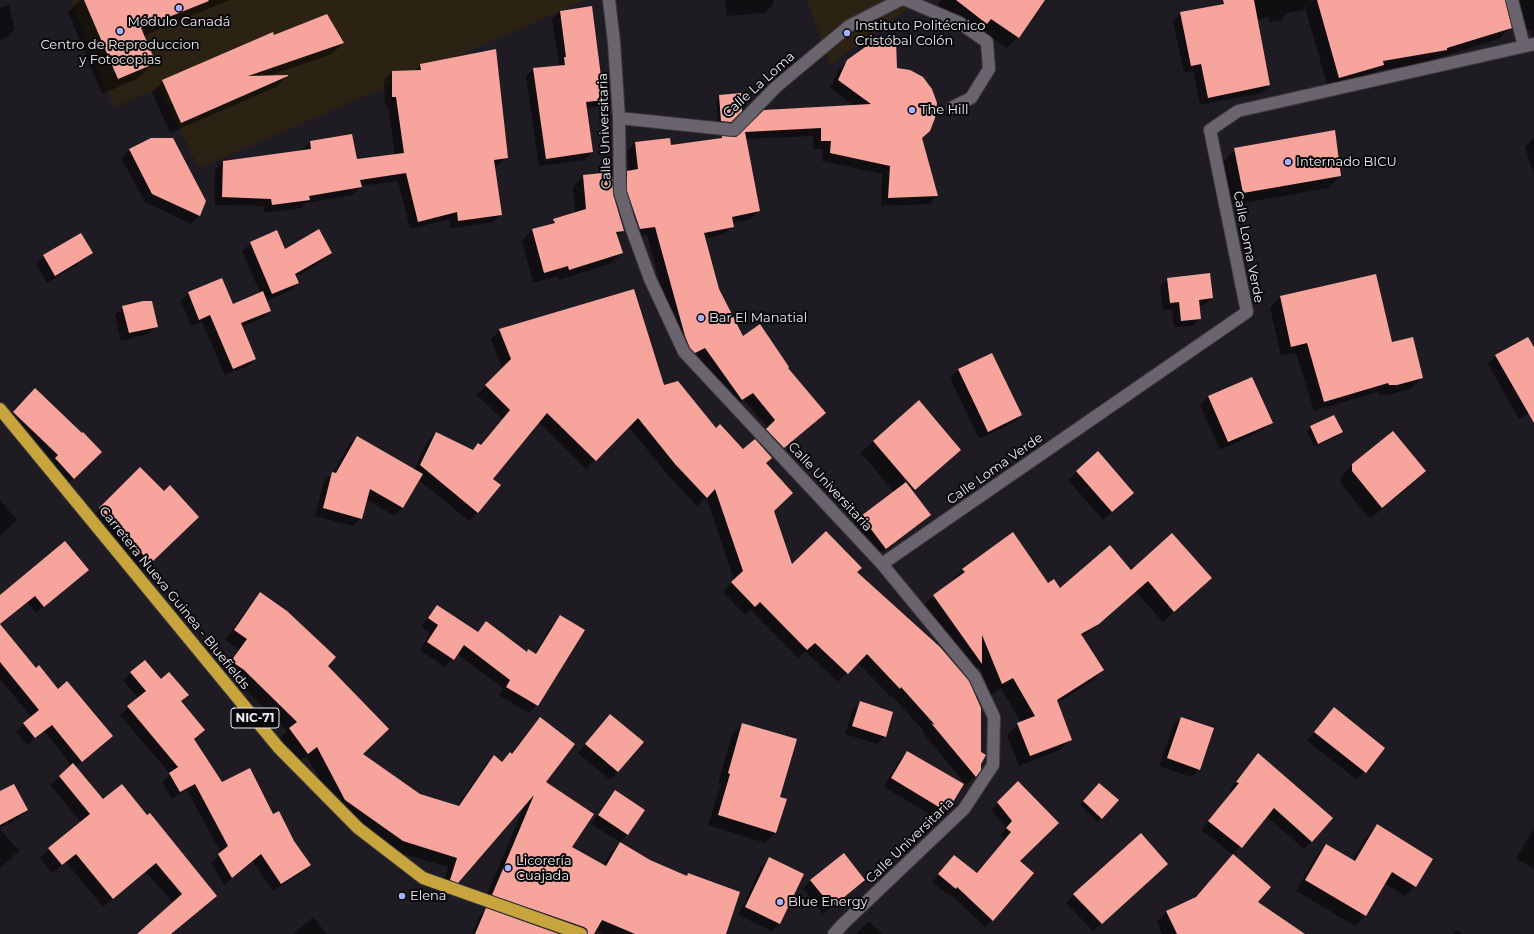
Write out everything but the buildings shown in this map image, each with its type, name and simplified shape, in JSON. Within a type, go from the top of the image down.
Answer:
[{"type":"highway","name":"Carretera Nueva Guinea - Bluefields","points":[[0,409],[278,747],[358,828],[423,878],[581,934]]},
{"type":"street","name":"Calle Universitaria","points":[[610,0],[619,118],[620,192],[650,278],[684,352],[882,564],[975,677],[994,717],[993,765],[964,809],[834,934]]},
{"type":"street","name":"Calle La Loma","points":[[619,118],[734,130],[776,87],[849,26],[900,0]]},
{"type":"street","points":[[906,0],[960,23],[987,42],[989,69],[972,98],[953,107]]},
{"type":"street","points":[[1512,0],[1529,45]]},
{"type":"street","name":"Calle Loma Verde","points":[[882,564],[1247,312],[1210,130],[1238,111],[1529,45]]},
{"type":"shaded area","points":[[71,0],[586,0],[199,168],[159,88],[114,107]]},
{"type":"shaded area","name":"Instituto Politécnico Cristóbal Colón","points":[[807,0],[922,0],[830,65]]},
{"type":"place","name":"Módulo Canadá","points":[[179,8]]},
{"type":"place","name":"Centro de Reproduccion y Fotocopias","points":[[120,31]]},
{"type":"place","name":"Instituto Politécnico Cristóbal Colón","points":[[847,33]]},
{"type":"place","name":"The Hill","points":[[912,110]]},
{"type":"place","name":"Internado BICU","points":[[1288,162]]},
{"type":"place","name":"Bar El Manatial","points":[[701,318]]},
{"type":"place","name":"Licorería Cuajada","points":[[508,868]]},
{"type":"place","name":"Elena","points":[[402,896]]},
{"type":"place","name":"Blue Energy","points":[[780,902]]}]
